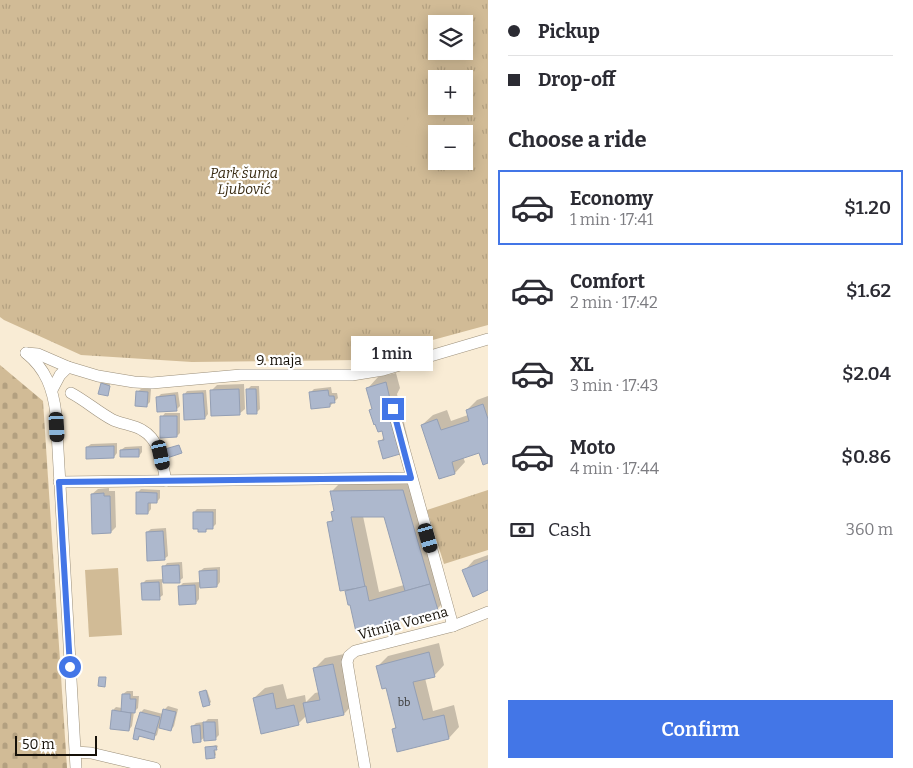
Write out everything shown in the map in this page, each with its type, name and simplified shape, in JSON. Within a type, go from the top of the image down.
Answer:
[{"type":"street","name":"9. maja","points":[[52,390],[42,370],[26,353],[43,356],[68,367],[116,379],[152,383],[241,375],[352,375],[383,370],[488,339]]},
{"type":"street","points":[[68,367],[60,375],[52,390],[56,414],[76,768]]},
{"type":"street","points":[[71,392],[101,413],[116,421],[142,430],[154,438],[161,455],[166,480]]},
{"type":"street","points":[[393,409],[453,626]]},
{"type":"street","points":[[59,482],[411,478]]},
{"type":"street","name":"Vitnija Vorena","points":[[364,768],[347,662],[348,656],[355,651],[453,626],[488,612]]},
{"type":"street","points":[[75,752],[91,752],[155,768]]},
{"type":"green space","name":"Park šuma Ljubović","points":[[0,0],[488,0],[488,325],[359,360],[192,362],[81,355],[0,317]]},
{"type":"green space","points":[[424,93],[428,95],[428,115],[446,115],[440,125],[428,125],[428,146],[422,156],[396,140]]},
{"type":"green space","points":[[0,365],[43,401],[67,768],[0,768]]},
{"type":"green space","points":[[488,490],[488,550],[444,564],[427,510]]},
{"type":"green space","points":[[118,568],[122,635],[89,637],[85,570]]},
{"type":"building","points":[[386,382],[390,399],[387,400],[388,404],[386,405],[400,454],[383,459],[378,441],[384,440],[382,431],[378,432],[374,425],[369,410],[372,409],[366,388]]},
{"type":"building","points":[[101,383],[110,386],[108,396],[98,394]]},
{"type":"building","points":[[239,389],[240,415],[211,416],[210,390]]},
{"type":"building","points":[[246,389],[256,389],[257,414],[247,414]]},
{"type":"building","points":[[328,390],[329,396],[334,396],[335,403],[330,403],[330,407],[311,409],[309,392]]},
{"type":"building","points":[[136,391],[148,392],[147,407],[135,406]]},
{"type":"building","points":[[203,393],[205,419],[184,420],[183,394]]},
{"type":"building","points":[[175,395],[177,411],[157,412],[156,397]]},
{"type":"building","points":[[483,404],[488,419],[488,463],[483,465],[479,453],[452,462],[455,474],[439,479],[421,425],[437,419],[441,430],[469,421],[466,410]]},
{"type":"building","points":[[160,416],[177,416],[177,437],[160,438]]},
{"type":"building","points":[[179,445],[182,453],[167,458],[165,449]]},
{"type":"building","points":[[114,446],[114,458],[86,459],[86,447]]},
{"type":"building","points":[[139,449],[139,457],[120,457],[120,450]]},
{"type":"building","points":[[403,490],[430,584],[405,591],[384,517],[351,517],[365,587],[340,591],[327,522],[333,521],[331,512],[334,511],[330,491]]},
{"type":"building","points":[[136,492],[157,493],[157,503],[148,503],[148,514],[136,514]]},
{"type":"building","points":[[104,493],[104,496],[110,496],[111,533],[92,534],[91,494]]},
{"type":"building","points":[[193,512],[213,512],[213,529],[206,529],[206,532],[198,532],[198,529],[193,529]]},
{"type":"building","points":[[163,531],[165,560],[147,561],[146,532]]},
{"type":"building","points":[[488,560],[488,590],[473,597],[462,570]]},
{"type":"building","points":[[179,565],[180,583],[163,583],[162,566]]},
{"type":"building","points":[[217,570],[217,587],[200,588],[199,571]]},
{"type":"building","points":[[159,582],[160,600],[142,600],[141,583]]},
{"type":"building","points":[[430,584],[438,610],[356,632],[345,591],[366,586],[369,601]]},
{"type":"building","points":[[195,585],[196,604],[179,605],[178,586]]},
{"type":"building","points":[[429,652],[435,677],[413,682],[423,720],[444,715],[449,739],[397,752],[392,729],[396,728],[386,688],[382,689],[376,666]]},
{"type":"building","points":[[333,664],[344,715],[307,723],[303,703],[320,700],[313,668]]},
{"type":"building","points":[[99,677],[106,677],[105,687],[98,686]]},
{"type":"building","points":[[206,690],[210,705],[203,707],[199,692]]},
{"type":"building","points":[[273,693],[276,709],[294,705],[299,725],[261,734],[253,698]]},
{"type":"building","points":[[122,694],[130,694],[130,699],[136,699],[135,713],[121,712]]},
{"type":"building","points":[[163,709],[176,712],[171,731],[159,728]]},
{"type":"building","points":[[112,710],[131,713],[129,731],[110,729]]},
{"type":"building","points":[[140,712],[160,717],[155,734],[135,728]]},
{"type":"building","points":[[203,722],[215,722],[216,740],[204,741]]},
{"type":"building","points":[[200,725],[201,742],[193,743],[191,726]]},
{"type":"building","points":[[135,728],[155,734],[154,740],[139,736],[138,740],[133,739]]},
{"type":"building","points":[[216,746],[217,750],[214,750],[215,758],[206,759],[205,747]]},
{"type":"route","points":[[70,667],[59,482],[411,478],[393,409]]}]
